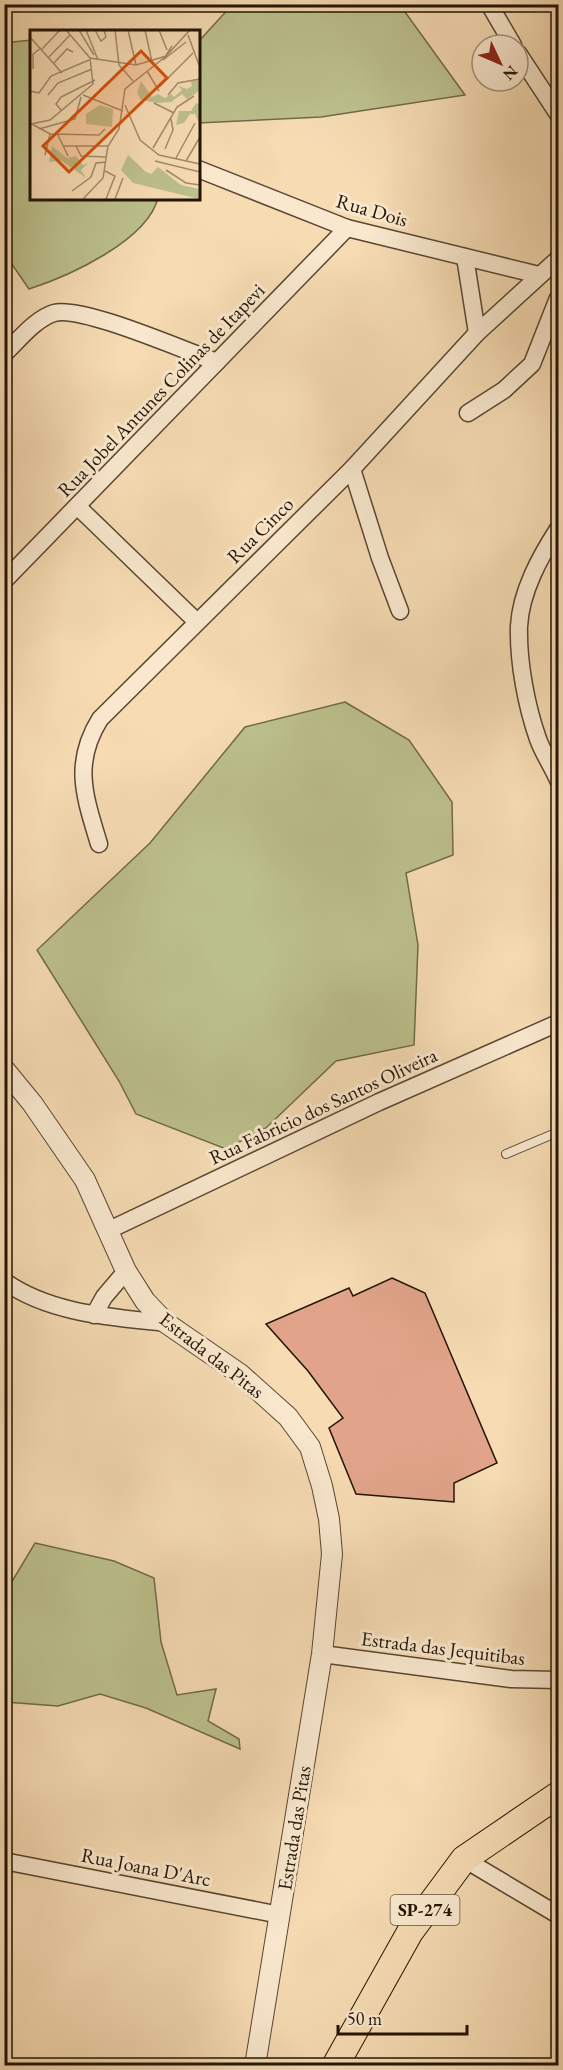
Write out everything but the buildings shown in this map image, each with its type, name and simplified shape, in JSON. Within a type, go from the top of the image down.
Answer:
[{"type":"main road","name":"SP-274","points":[[335,2066],[410,1932],[464,1859],[558,1795]]},
{"type":"street","points":[[489,4],[506,33]]},
{"type":"street","points":[[530,71],[558,114]]},
{"type":"street","name":"Rua Dois","points":[[200,170],[347,228],[539,275]]},
{"type":"street","name":"Rua Jobel Antunes Colinas de Itapevi","points":[[4,581],[347,228]]},
{"type":"street","points":[[465,257],[477,333]]},
{"type":"street","name":"Rua Cinco","points":[[99,844],[85,797],[82,762],[88,738],[100,719],[352,469],[477,333],[558,259]]},
{"type":"street","points":[[468,413],[504,390],[532,364],[558,298]]},
{"type":"street","points":[[4,354],[41,320],[61,311],[89,316],[216,362]]},
{"type":"street","points":[[352,469],[380,558],[400,611]]},
{"type":"street","points":[[77,506],[197,622]]},
{"type":"street","points":[[558,529],[543,553],[526,593],[519,625],[527,696],[538,740],[558,780]]},
{"type":"street","name":"Rua Fabricio dos Santos Oliveira","points":[[107,1231],[379,1102],[558,1023]]},
{"type":"street","name":"Estrada das Pitas","points":[[4,1069],[32,1103],[85,1180],[126,1271],[145,1301],[166,1323],[240,1374],[288,1417],[310,1447],[329,1519],[332,1554],[322,1654],[255,2066]]},
{"type":"street","points":[[94,1315],[104,1297],[126,1271]]},
{"type":"street","points":[[4,1281],[35,1298],[94,1315],[166,1323]]},
{"type":"street","name":"Estrada das Jequitibas","points":[[322,1654],[511,1679],[558,1680]]},
{"type":"street","points":[[464,1859],[558,1915]]},
{"type":"street","name":"Rua Joana D'Arc","points":[[4,1861],[280,1915]]},
{"type":"lane","points":[[506,1154],[558,1131]]},
{"type":"green space","points":[[232,5],[400,5],[465,95],[321,117],[200,123],[200,40]]},
{"type":"green space","points":[[30,40],[30,200],[157,200],[151,214],[139,229],[123,242],[84,266],[29,289],[5,254],[4,43]]},
{"type":"green space","points":[[345,702],[409,740],[452,802],[453,855],[406,873],[418,945],[414,1045],[336,1061],[266,1128],[226,1149],[136,1114],[119,1081],[37,950],[150,843],[245,727]]},
{"type":"green space","points":[[35,1543],[114,1561],[154,1578],[161,1642],[177,1695],[216,1689],[208,1721],[239,1739],[240,1749],[146,1708],[100,1694],[58,1706],[5,1702],[5,1593]]}]
